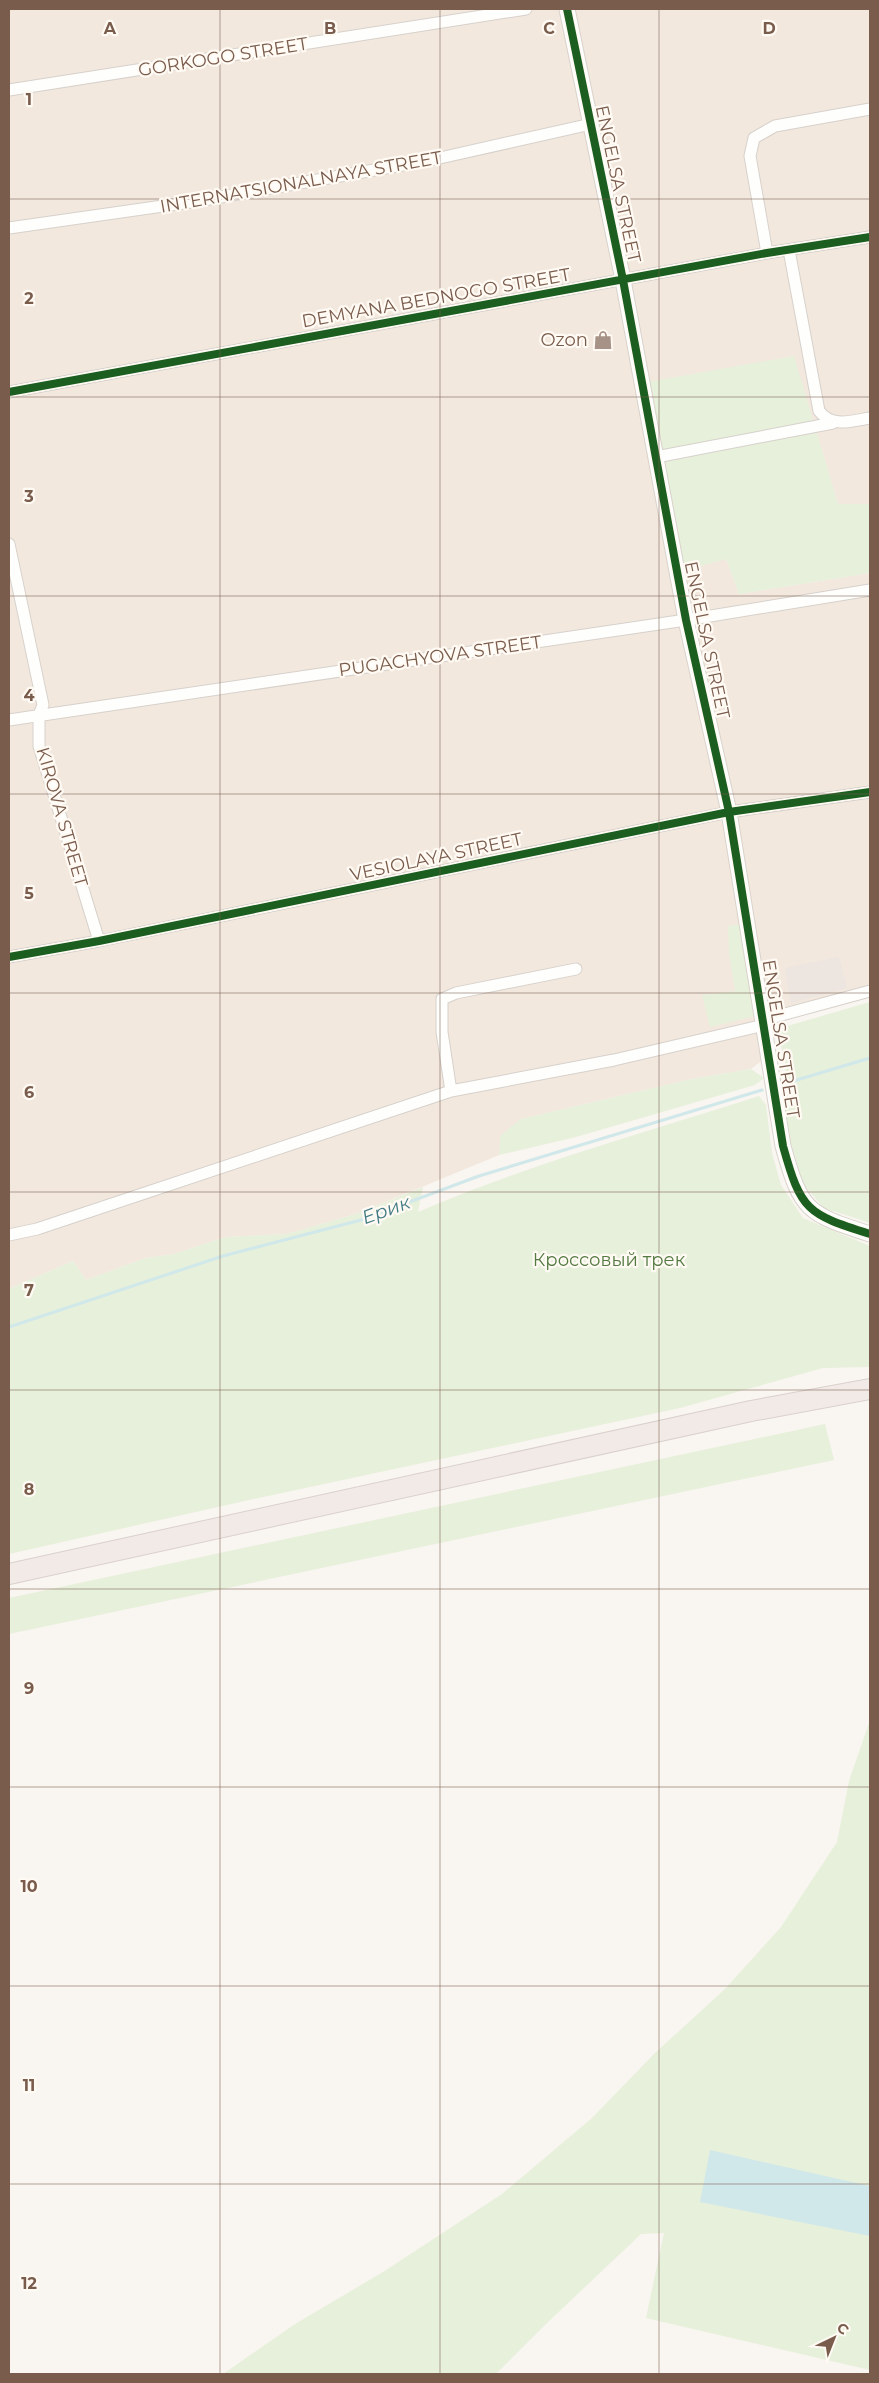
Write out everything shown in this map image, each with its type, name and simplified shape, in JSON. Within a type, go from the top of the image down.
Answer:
[{"type":"highway","points":[[9,1574],[751,1411],[870,1389]]},
{"type":"street","name":"GORKOGO STREET","points":[[9,90],[526,9]]},
{"type":"street","name":"ENGELSA STREET","points":[[567,9],[623,280],[686,620],[729,812],[783,1146],[793,1182],[803,1202],[820,1217],[870,1234]]},
{"type":"street","points":[[767,253],[750,156],[754,138],[775,126],[870,109]]},
{"type":"street","name":"INTERNATSIONALNAYA STREET","points":[[9,228],[198,201],[421,162],[591,124]]},
{"type":"street","name":"DEMYANA BEDNOGO STREET","points":[[9,392],[767,253],[870,237]]},
{"type":"street","points":[[789,250],[819,411],[825,419],[833,423]]},
{"type":"street","points":[[656,457],[833,423],[870,418]]},
{"type":"street","name":"KIROVA STREET","points":[[9,544],[13,577],[43,705],[39,715],[39,746],[99,941]]},
{"type":"street","name":"PUGACHYOVA STREET","points":[[9,720],[686,620],[870,590]]},
{"type":"street","name":"VESIOLAYA STREET","points":[[9,957],[99,941],[729,812],[870,792]]},
{"type":"street","points":[[451,1091],[442,1032],[442,999],[456,993],[576,969]]},
{"type":"street","points":[[9,1235],[38,1229],[451,1091],[614,1060],[764,1023],[870,990]]},
{"type":"shaded area","points":[[9,9],[870,9],[870,504],[838,504],[818,438],[726,559],[739,594],[870,573],[870,991],[764,1020],[769,1055],[751,1069],[692,1079],[521,1119],[501,1136],[499,1155],[359,1213],[287,1234],[226,1237],[174,1254],[146,1258],[86,1280],[73,1261],[9,1289]]},
{"type":"shaded area","points":[[839,957],[847,988],[791,1003],[785,968]]},
{"type":"green space","points":[[794,356],[838,504],[870,504],[870,573],[739,594],[726,559],[677,573],[642,383]]},
{"type":"green space","points":[[742,924],[755,1016],[710,1027],[702,995],[735,991],[729,953],[728,926]]},
{"type":"green space","points":[[870,1002],[870,1223],[824,1208],[803,1184],[791,1143],[783,1095],[786,1067],[777,1029]]},
{"type":"green space","points":[[751,1069],[764,1078],[755,1085],[576,1137],[499,1155],[500,1136],[521,1119],[692,1079]]},
{"type":"green space","name":"Кроссовый трек","points":[[759,1096],[766,1105],[772,1153],[781,1185],[803,1218],[870,1246],[870,1367],[823,1368],[680,1408],[249,1500],[9,1554],[9,1289],[73,1261],[86,1280],[146,1258],[174,1254],[226,1237],[287,1234],[359,1213],[423,1187],[418,1212],[545,1164]]},
{"type":"green space","points":[[825,1424],[834,1460],[9,1634],[9,1598]]},
{"type":"green space","points":[[870,1720],[870,2370],[646,2318],[664,2233],[641,2234],[496,2374],[223,2374],[295,2324],[383,2272],[502,2194],[592,2118],[655,2053],[725,1989],[781,1927],[837,1842],[849,1781]]},
{"type":"water","points":[[710,2150],[870,2186],[870,2236],[700,2202]]},
{"type":"waterway","name":"Ерик","points":[[790,1082],[870,1058]]},
{"type":"waterway","name":"Ерик","points":[[9,1327],[223,1256],[361,1220],[479,1176],[762,1090]]},
{"type":"cycle path","points":[[567,9],[623,280],[686,620],[729,812],[783,1146],[795,1184],[810,1207],[832,1221],[870,1234]]},
{"type":"cycle path","points":[[9,392],[767,253],[870,237]]},
{"type":"cycle path","points":[[9,957],[99,941],[729,812],[870,792]]},
{"type":"place","name":"Ozon","points":[[603,340]]}]
